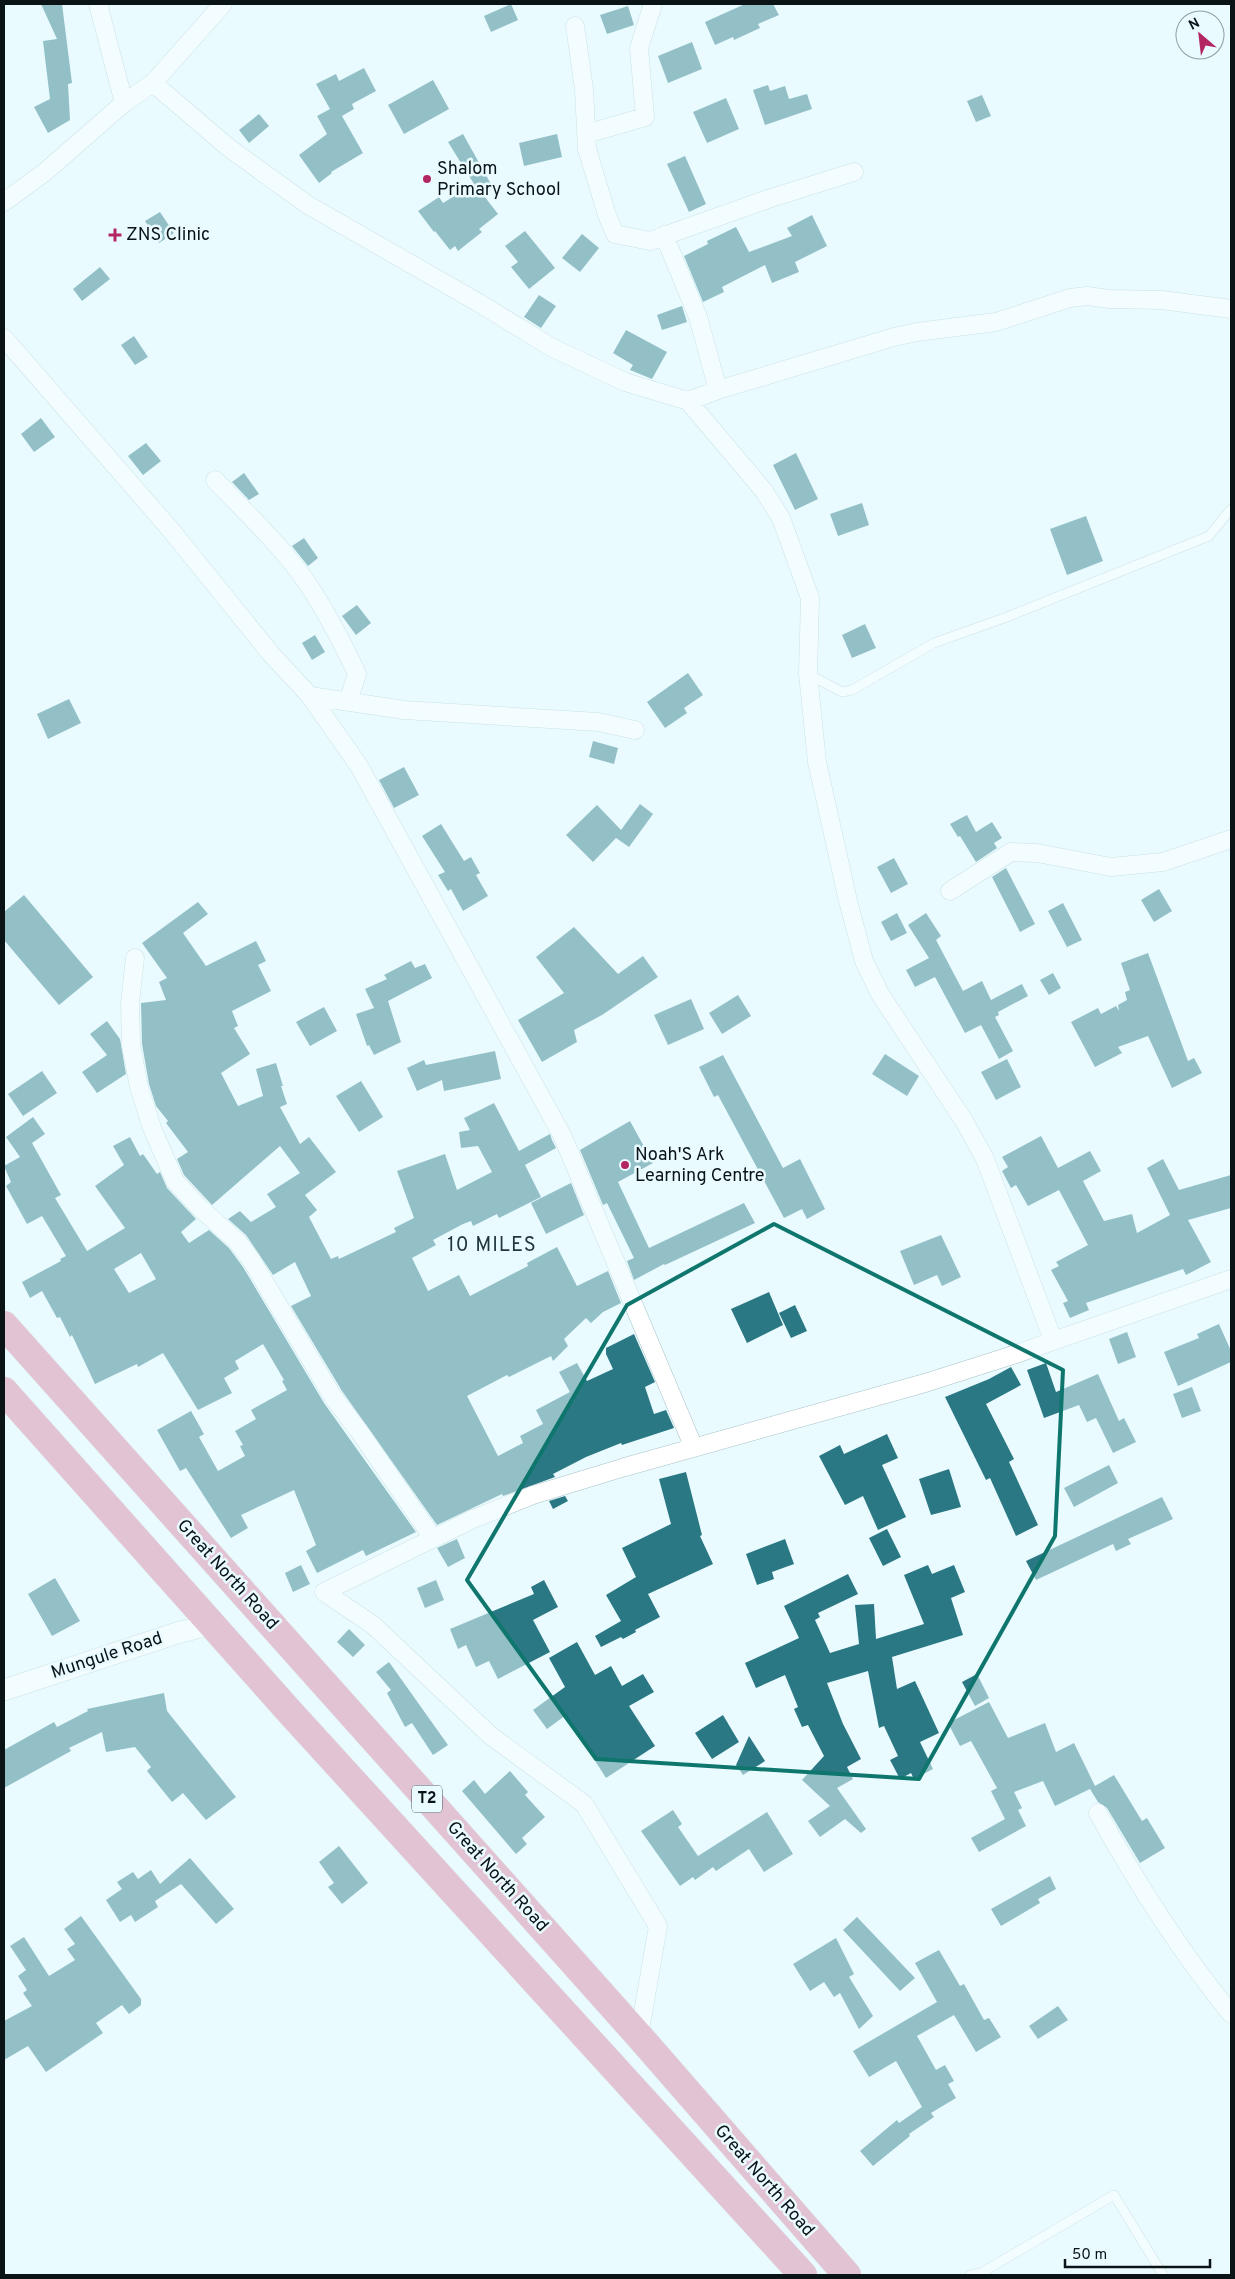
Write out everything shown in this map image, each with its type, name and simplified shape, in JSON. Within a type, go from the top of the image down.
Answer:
[{"type":"highway","name":"Great North Road","points":[[4,1325],[639,2036],[792,2215],[847,2275]]},
{"type":"highway","name":"Great North Road","points":[[4,1392],[803,2275]]},
{"type":"street","points":[[98,4],[124,103]]},
{"type":"street","points":[[4,202],[46,172],[124,103],[153,83],[223,4]]},
{"type":"street","points":[[586,134],[645,117],[639,48],[653,4]]},
{"type":"street","points":[[575,26],[584,89],[587,149],[607,215],[615,234],[650,241],[854,172]]},
{"type":"street","points":[[153,83],[229,148],[308,205],[479,303],[551,347],[625,382],[688,401],[749,471],[781,518],[810,598],[808,674],[817,762],[848,902],[864,961],[880,994],[950,1097],[985,1159],[1053,1340]]},
{"type":"street","points":[[664,235],[698,317],[718,390]]},
{"type":"street","points":[[688,401],[718,390],[894,337],[917,332],[996,322],[1070,298],[1087,296],[1109,299],[1162,300],[1231,309]]},
{"type":"street","points":[[4,338],[170,529],[271,654],[310,696],[359,766],[562,1135],[694,1448]]},
{"type":"street","points":[[214,480],[260,526],[304,579],[341,641],[357,674],[348,702]]},
{"type":"street","points":[[310,696],[404,710],[598,722],[635,730]]},
{"type":"street","points":[[950,891],[1011,852],[1036,853],[1111,867],[1163,862],[1231,839]]},
{"type":"street","points":[[135,958],[130,1003],[133,1054],[139,1087],[152,1128],[175,1181],[200,1208],[237,1241],[252,1261],[333,1397],[359,1431],[433,1538]]},
{"type":"street","points":[[639,2036],[658,1926],[584,1804],[491,1736],[372,1625],[324,1592],[473,1518],[533,1495],[925,1383],[1231,1279]]},
{"type":"street","name":"Mungule Road","points":[[4,1690],[177,1633],[212,1624]]},
{"type":"street","points":[[1098,1813],[1136,1882],[1204,1980],[1231,2014]]},
{"type":"lane","points":[[808,674],[842,692],[852,690],[934,643],[1007,618],[1209,536],[1218,528],[1231,509]]},
{"type":"lane","points":[[970,2275],[982,2274],[1114,2195],[1163,2275]]},
{"type":"highlighted area","points":[[774,1224],[1063,1370],[1055,1536],[919,1779],[596,1759],[467,1580],[627,1305]]},
{"type":"building","points":[[41,4],[62,4],[72,83],[68,84],[70,120],[48,133],[34,107],[50,99],[43,41],[57,39]]},
{"type":"building","points":[[511,4],[518,20],[491,32],[484,16]]},
{"type":"building","points":[[745,4],[773,4],[779,15],[758,24],[760,28],[734,40],[733,37],[715,45],[705,22]]},
{"type":"building","points":[[628,6],[634,25],[607,34],[600,15]]},
{"type":"building","points":[[692,42],[702,69],[668,83],[658,56]]},
{"type":"building","points":[[364,68],[376,91],[352,104],[354,109],[342,116],[363,153],[331,172],[319,183],[299,155],[327,134],[317,116],[330,109],[316,84],[336,74],[339,81]]},
{"type":"building","points":[[433,80],[449,109],[404,134],[388,105]]},
{"type":"building","points":[[768,85],[770,91],[785,86],[789,99],[807,94],[812,109],[765,125],[753,90]]},
{"type":"building","points":[[982,95],[991,116],[976,122],[967,101]]},
{"type":"building","points":[[726,98],[739,129],[707,143],[693,112]]},
{"type":"building","points":[[259,114],[269,126],[249,143],[239,130]]},
{"type":"building","points":[[463,134],[492,186],[481,192],[498,214],[479,229],[482,232],[458,251],[455,246],[450,250],[418,211],[439,197],[443,203],[474,184],[448,142]]},
{"type":"building","points":[[557,134],[562,157],[524,166],[519,143]]},
{"type":"building","points":[[685,156],[706,204],[689,212],[667,164]]},
{"type":"building","points":[[160,212],[174,233],[159,243],[145,221]]},
{"type":"building","points":[[812,215],[827,246],[795,262],[799,272],[772,283],[765,265],[722,287],[724,292],[703,302],[684,256],[708,244],[707,241],[736,227],[749,252],[792,236],[787,228]]},
{"type":"building","points":[[525,231],[555,268],[529,289],[511,267],[518,262],[505,246]]},
{"type":"building","points":[[582,234],[599,248],[580,272],[562,258]]},
{"type":"building","points":[[100,267],[110,279],[82,301],[73,289]]},
{"type":"building","points":[[539,295],[556,306],[541,328],[524,317]]},
{"type":"building","points":[[682,306],[687,322],[662,330],[657,315]]},
{"type":"building","points":[[626,330],[667,352],[652,379],[630,370],[633,365],[613,353]]},
{"type":"building","points":[[134,336],[148,357],[135,365],[121,345]]},
{"type":"building","points":[[41,418],[55,437],[34,452],[21,434]]},
{"type":"building","points":[[146,443],[161,461],[143,475],[128,456]]},
{"type":"building","points":[[796,453],[818,499],[795,510],[773,465]]},
{"type":"building","points":[[244,473],[259,494],[249,500],[232,482]]},
{"type":"building","points":[[862,503],[869,525],[838,536],[830,514]]},
{"type":"building","points":[[1086,516],[1103,561],[1067,575],[1050,529]]},
{"type":"building","points":[[304,538],[318,558],[308,566],[292,546]]},
{"type":"building","points":[[357,605],[371,623],[356,635],[342,616]]},
{"type":"building","points":[[865,624],[876,648],[852,658],[842,635]]},
{"type":"building","points":[[315,635],[325,652],[312,660],[302,643]]},
{"type":"building","points":[[688,673],[703,695],[684,708],[687,713],[665,728],[647,702]]},
{"type":"building","points":[[69,699],[81,723],[48,739],[37,714]]},
{"type":"building","points":[[593,741],[618,748],[614,764],[589,757]]},
{"type":"building","points":[[404,767],[419,795],[394,808],[379,780]]},
{"type":"building","points":[[640,804],[653,814],[629,847],[616,838],[593,862],[566,835],[597,805],[621,830]]},
{"type":"building","points":[[967,815],[976,832],[992,822],[1002,838],[994,843],[997,848],[976,862],[950,824]]},
{"type":"building","points":[[441,824],[464,861],[471,857],[480,873],[476,875],[488,896],[463,911],[451,889],[448,891],[438,875],[445,872],[422,836]]},
{"type":"building","points":[[894,858],[908,884],[891,893],[877,867]]},
{"type":"building","points":[[1006,868],[1035,924],[1020,932],[992,877]]},
{"type":"building","points":[[1159,889],[1172,911],[1154,922],[1141,900]]},
{"type":"building","points":[[24,895],[93,977],[59,1005],[4,940],[4,912]]},
{"type":"building","points":[[198,902],[208,914],[183,933],[206,966],[256,941],[266,961],[258,965],[271,991],[232,1011],[238,1026],[234,1028],[250,1054],[221,1073],[238,1106],[263,1096],[256,1069],[276,1063],[287,1104],[280,1107],[300,1144],[309,1137],[336,1172],[305,1195],[317,1210],[309,1217],[331,1259],[338,1256],[339,1259],[396,1232],[394,1228],[414,1218],[397,1171],[445,1154],[457,1190],[492,1172],[478,1146],[461,1148],[459,1132],[470,1130],[464,1118],[494,1103],[519,1151],[550,1134],[556,1148],[525,1165],[541,1197],[499,1218],[497,1214],[473,1226],[471,1221],[463,1224],[433,1240],[436,1245],[412,1258],[428,1291],[459,1275],[470,1296],[528,1266],[527,1263],[557,1247],[577,1286],[608,1271],[621,1303],[603,1312],[591,1323],[586,1318],[564,1339],[568,1346],[553,1361],[551,1356],[509,1377],[507,1375],[467,1396],[498,1456],[523,1443],[520,1436],[543,1424],[536,1410],[570,1392],[559,1372],[577,1363],[587,1381],[613,1369],[606,1354],[606,1348],[634,1334],[655,1382],[645,1387],[654,1414],[666,1410],[674,1428],[622,1445],[621,1443],[586,1457],[553,1474],[555,1477],[503,1496],[502,1494],[437,1525],[342,1391],[291,1306],[311,1296],[295,1262],[273,1275],[246,1235],[228,1219],[240,1211],[251,1222],[276,1207],[267,1194],[300,1173],[280,1146],[212,1205],[184,1175],[177,1159],[188,1152],[156,1106],[149,1084],[142,1044],[141,1003],[166,1000],[159,982],[167,978],[142,943]]},
{"type":"building","points":[[1063,903],[1082,940],[1067,947],[1048,911]]},
{"type":"building","points":[[897,913],[907,933],[891,941],[881,922]]},
{"type":"building","points":[[926,913],[941,936],[936,940],[963,991],[982,981],[991,1000],[1022,984],[1028,996],[998,1012],[999,1015],[995,1017],[1013,1051],[999,1059],[981,1025],[965,1033],[935,977],[915,987],[906,970],[929,958],[908,925]]},
{"type":"building","points":[[574,927],[618,974],[643,956],[658,977],[602,1015],[574,1030],[577,1042],[542,1062],[518,1020],[564,993],[536,957]]},
{"type":"building","points":[[1148,953],[1188,1061],[1194,1058],[1202,1073],[1172,1088],[1148,1036],[1118,1047],[1122,1053],[1095,1067],[1071,1022],[1098,1008],[1101,1014],[1116,1006],[1119,1011],[1118,1005],[1127,1000],[1125,992],[1130,990],[1121,963]]},
{"type":"building","points":[[411,961],[415,968],[425,964],[432,978],[388,1001],[401,1042],[374,1055],[369,1045],[367,1046],[356,1014],[374,1008],[365,989],[387,979],[384,975]]},
{"type":"building","points":[[1053,973],[1061,988],[1049,995],[1040,980]]},
{"type":"building","points":[[738,995],[751,1016],[722,1034],[709,1013]]},
{"type":"building","points":[[691,999],[704,1029],[668,1045],[654,1015]]},
{"type":"building","points":[[324,1007],[337,1031],[310,1046],[296,1022]]},
{"type":"building","points":[[107,1021],[120,1039],[126,1074],[97,1093],[82,1072],[107,1055],[90,1034]]},
{"type":"building","points":[[495,1051],[501,1079],[444,1091],[442,1080],[417,1091],[407,1068],[424,1060],[426,1065]]},
{"type":"building","points":[[885,1054],[919,1076],[907,1096],[872,1074]]},
{"type":"building","points":[[723,1055],[783,1168],[800,1159],[825,1209],[807,1219],[802,1209],[784,1218],[718,1095],[714,1097],[699,1067]]},
{"type":"building","points":[[1007,1059],[1021,1087],[996,1100],[981,1072]]},
{"type":"building","points":[[42,1071],[57,1093],[23,1116],[8,1094]]},
{"type":"building","points":[[361,1081],[383,1117],[359,1132],[336,1096]]},
{"type":"building","points":[[33,1117],[45,1134],[32,1143],[61,1195],[55,1198],[87,1251],[125,1228],[95,1186],[124,1165],[113,1146],[130,1137],[140,1156],[143,1154],[157,1174],[160,1172],[167,1188],[196,1219],[181,1232],[189,1243],[209,1230],[229,1248],[243,1267],[324,1403],[416,1532],[366,1556],[363,1550],[317,1573],[306,1551],[316,1545],[294,1490],[241,1515],[248,1528],[231,1538],[186,1468],[180,1471],[157,1430],[191,1411],[204,1434],[199,1437],[218,1471],[245,1456],[240,1446],[243,1445],[235,1431],[256,1419],[251,1410],[287,1390],[282,1381],[284,1380],[263,1344],[235,1361],[239,1369],[224,1378],[232,1393],[198,1410],[163,1353],[138,1367],[137,1364],[95,1384],[72,1335],[70,1337],[60,1317],[57,1318],[42,1291],[30,1298],[22,1282],[61,1261],[60,1259],[66,1256],[42,1216],[27,1224],[6,1186],[11,1182],[4,1166],[20,1157],[6,1137]],"holes":[[[141,1253],[156,1279],[129,1293],[114,1269]]]},
{"type":"building","points":[[630,1121],[653,1163],[618,1182],[649,1248],[744,1203],[755,1223],[664,1264],[634,1280],[627,1261],[634,1258],[607,1203],[603,1205],[580,1150]]},
{"type":"building","points":[[1041,1136],[1058,1168],[1090,1151],[1101,1171],[1083,1181],[1104,1221],[1132,1214],[1137,1233],[1170,1215],[1147,1168],[1163,1159],[1179,1190],[1231,1175],[1231,1208],[1188,1220],[1211,1262],[1186,1275],[1183,1269],[1086,1303],[1089,1310],[1070,1318],[1063,1303],[1068,1301],[1051,1270],[1059,1266],[1056,1262],[1088,1245],[1059,1190],[1028,1206],[1016,1185],[1011,1188],[1002,1171],[1008,1167],[1002,1157]]},
{"type":"building","points":[[571,1183],[584,1215],[546,1234],[531,1203]]},
{"type":"building","points":[[941,1235],[961,1277],[942,1286],[937,1275],[914,1285],[900,1251]]},
{"type":"building","points":[[769,1292],[783,1325],[747,1343],[731,1309]]},
{"type":"building","points":[[795,1305],[807,1331],[791,1338],[779,1313]]},
{"type":"building","points":[[1219,1324],[1231,1351],[1231,1362],[1178,1386],[1164,1352],[1199,1338],[1197,1334]]},
{"type":"building","points":[[1127,1332],[1136,1357],[1118,1364],[1109,1339]]},
{"type":"building","points":[[1046,1363],[1056,1392],[1098,1374],[1119,1421],[1124,1418],[1136,1442],[1113,1453],[1096,1418],[1087,1422],[1079,1405],[1044,1418],[1027,1370]]},
{"type":"building","points":[[1011,1367],[1021,1385],[986,1404],[1014,1459],[1009,1462],[1038,1525],[1016,1536],[990,1478],[986,1480],[945,1397],[989,1379]]},
{"type":"building","points":[[1192,1387],[1201,1411],[1182,1418],[1173,1394]]},
{"type":"building","points":[[887,1434],[898,1458],[882,1465],[906,1517],[878,1530],[863,1496],[845,1505],[819,1456],[840,1445],[844,1454]]},
{"type":"building","points":[[1109,1465],[1118,1483],[1074,1507],[1064,1488]]},
{"type":"building","points":[[949,1469],[961,1507],[931,1515],[919,1479]]},
{"type":"building","points":[[686,1472],[702,1535],[700,1536],[713,1564],[648,1594],[660,1617],[635,1630],[636,1632],[623,1639],[621,1637],[601,1647],[595,1636],[621,1621],[606,1595],[636,1577],[622,1548],[671,1524],[659,1479]]},
{"type":"building","points":[[565,1496],[568,1501],[553,1509],[549,1501]]},
{"type":"building","points":[[1162,1497],[1173,1519],[1128,1539],[1131,1544],[1116,1551],[1113,1544],[1036,1580],[1026,1561]]},
{"type":"building","points":[[887,1529],[901,1557],[883,1566],[869,1538]]},
{"type":"building","points":[[457,1539],[465,1558],[448,1567],[437,1548]]},
{"type":"building","points":[[785,1539],[794,1564],[772,1572],[774,1579],[757,1585],[746,1554]]},
{"type":"building","points":[[301,1565],[310,1584],[293,1592],[285,1573]]},
{"type":"building","points":[[928,1565],[932,1574],[954,1565],[965,1592],[951,1598],[963,1635],[892,1657],[897,1689],[915,1681],[939,1733],[920,1742],[933,1769],[914,1779],[911,1773],[900,1779],[890,1760],[898,1756],[884,1726],[879,1728],[868,1671],[827,1683],[843,1724],[861,1759],[847,1767],[853,1779],[837,1788],[866,1829],[861,1833],[845,1819],[820,1837],[808,1821],[830,1806],[802,1780],[824,1756],[808,1725],[802,1727],[794,1709],[798,1707],[785,1675],[756,1688],[745,1663],[799,1638],[784,1606],[848,1574],[858,1594],[818,1613],[820,1617],[815,1620],[830,1653],[859,1644],[855,1605],[874,1604],[876,1639],[924,1624],[904,1575]]},
{"type":"building","points":[[55,1578],[80,1621],[52,1636],[28,1594]]},
{"type":"building","points":[[436,1580],[444,1600],[425,1608],[417,1588]]},
{"type":"building","points":[[544,1580],[558,1607],[533,1620],[550,1652],[498,1679],[489,1661],[476,1667],[466,1645],[458,1649],[450,1629],[534,1594],[531,1587]]},
{"type":"building","points":[[349,1629],[365,1645],[353,1657],[337,1642]]},
{"type":"building","points":[[577,1642],[595,1675],[611,1666],[622,1686],[643,1674],[654,1692],[629,1706],[655,1746],[606,1778],[566,1715],[547,1729],[533,1710],[565,1687],[549,1658]]},
{"type":"building","points":[[389,1662],[448,1745],[433,1755],[412,1723],[405,1727],[387,1693],[391,1690],[376,1672]]},
{"type":"building","points":[[977,1674],[989,1698],[975,1706],[962,1682]]},
{"type":"building","points":[[164,1693],[167,1711],[236,1797],[206,1820],[183,1793],[172,1802],[147,1771],[151,1767],[135,1747],[106,1752],[102,1732],[69,1748],[71,1751],[4,1788],[4,1750],[54,1722],[57,1727],[88,1711],[87,1709]]},
{"type":"building","points":[[989,1702],[1008,1738],[1045,1723],[1056,1752],[1074,1743],[1095,1786],[1114,1775],[1142,1821],[1147,1818],[1165,1848],[1140,1863],[1107,1808],[1098,1802],[1090,1789],[1094,1787],[1055,1806],[1043,1781],[1014,1792],[1022,1808],[1018,1810],[1026,1826],[979,1852],[971,1838],[1005,1819],[991,1791],[997,1788],[971,1741],[960,1746],[948,1723]]},
{"type":"building","points":[[723,1715],[739,1742],[712,1759],[695,1733]]},
{"type":"building","points":[[749,1736],[765,1761],[743,1775],[736,1765]]},
{"type":"building","points":[[510,1771],[528,1792],[525,1795],[545,1817],[522,1838],[527,1844],[516,1854],[462,1791],[474,1780],[485,1794]]},
{"type":"building","points":[[673,1810],[682,1824],[678,1827],[698,1856],[767,1812],[793,1854],[764,1872],[749,1849],[716,1871],[713,1867],[695,1880],[693,1877],[680,1886],[641,1831]]},
{"type":"building","points":[[339,1846],[368,1883],[342,1904],[328,1887],[334,1883],[319,1862]]},
{"type":"building","points":[[190,1858],[234,1909],[216,1924],[181,1884],[155,1901],[158,1907],[135,1922],[131,1915],[120,1922],[106,1900],[122,1889],[117,1882],[133,1872],[138,1879],[151,1870],[160,1884]]},
{"type":"building","points":[[1050,1876],[1056,1889],[1038,1899],[1040,1903],[1001,1926],[991,1909]]},
{"type":"building","points":[[81,1916],[141,1999],[141,2005],[129,2014],[122,2005],[96,2023],[103,2033],[46,2072],[28,2046],[4,2060],[4,2021],[32,2006],[23,1993],[27,1990],[18,1976],[26,1970],[10,1946],[24,1937],[49,1976],[75,1960],[67,1949],[75,1944],[64,1929]]},
{"type":"building","points":[[857,1917],[915,1978],[900,1991],[843,1930]]},
{"type":"building","points":[[836,1938],[854,1974],[849,1977],[873,2016],[859,2029],[840,1993],[834,1997],[824,1982],[810,1991],[793,1964]]},
{"type":"building","points":[[939,1950],[960,1986],[964,1984],[984,2020],[989,2018],[1001,2037],[976,2052],[954,2015],[917,2036],[936,2070],[945,2065],[954,2081],[948,2084],[956,2098],[931,2113],[934,2117],[909,2134],[910,2136],[873,2166],[860,2151],[897,2120],[899,2123],[922,2107],[896,2061],[869,2077],[853,2051],[937,2002],[915,1963]]},
{"type":"building","points":[[1058,2006],[1068,2020],[1038,2039],[1029,2026]]},
{"type":"place","name":"Shalom Primary School","points":[[427,179]]},
{"type":"place","name":"ZNS Clinic","points":[[115,235]]},
{"type":"place","name":"Noah'S Ark Learning Centre","points":[[625,1165]]},
{"type":"district","name":"10 MILES","points":[[492,1246]]}]
